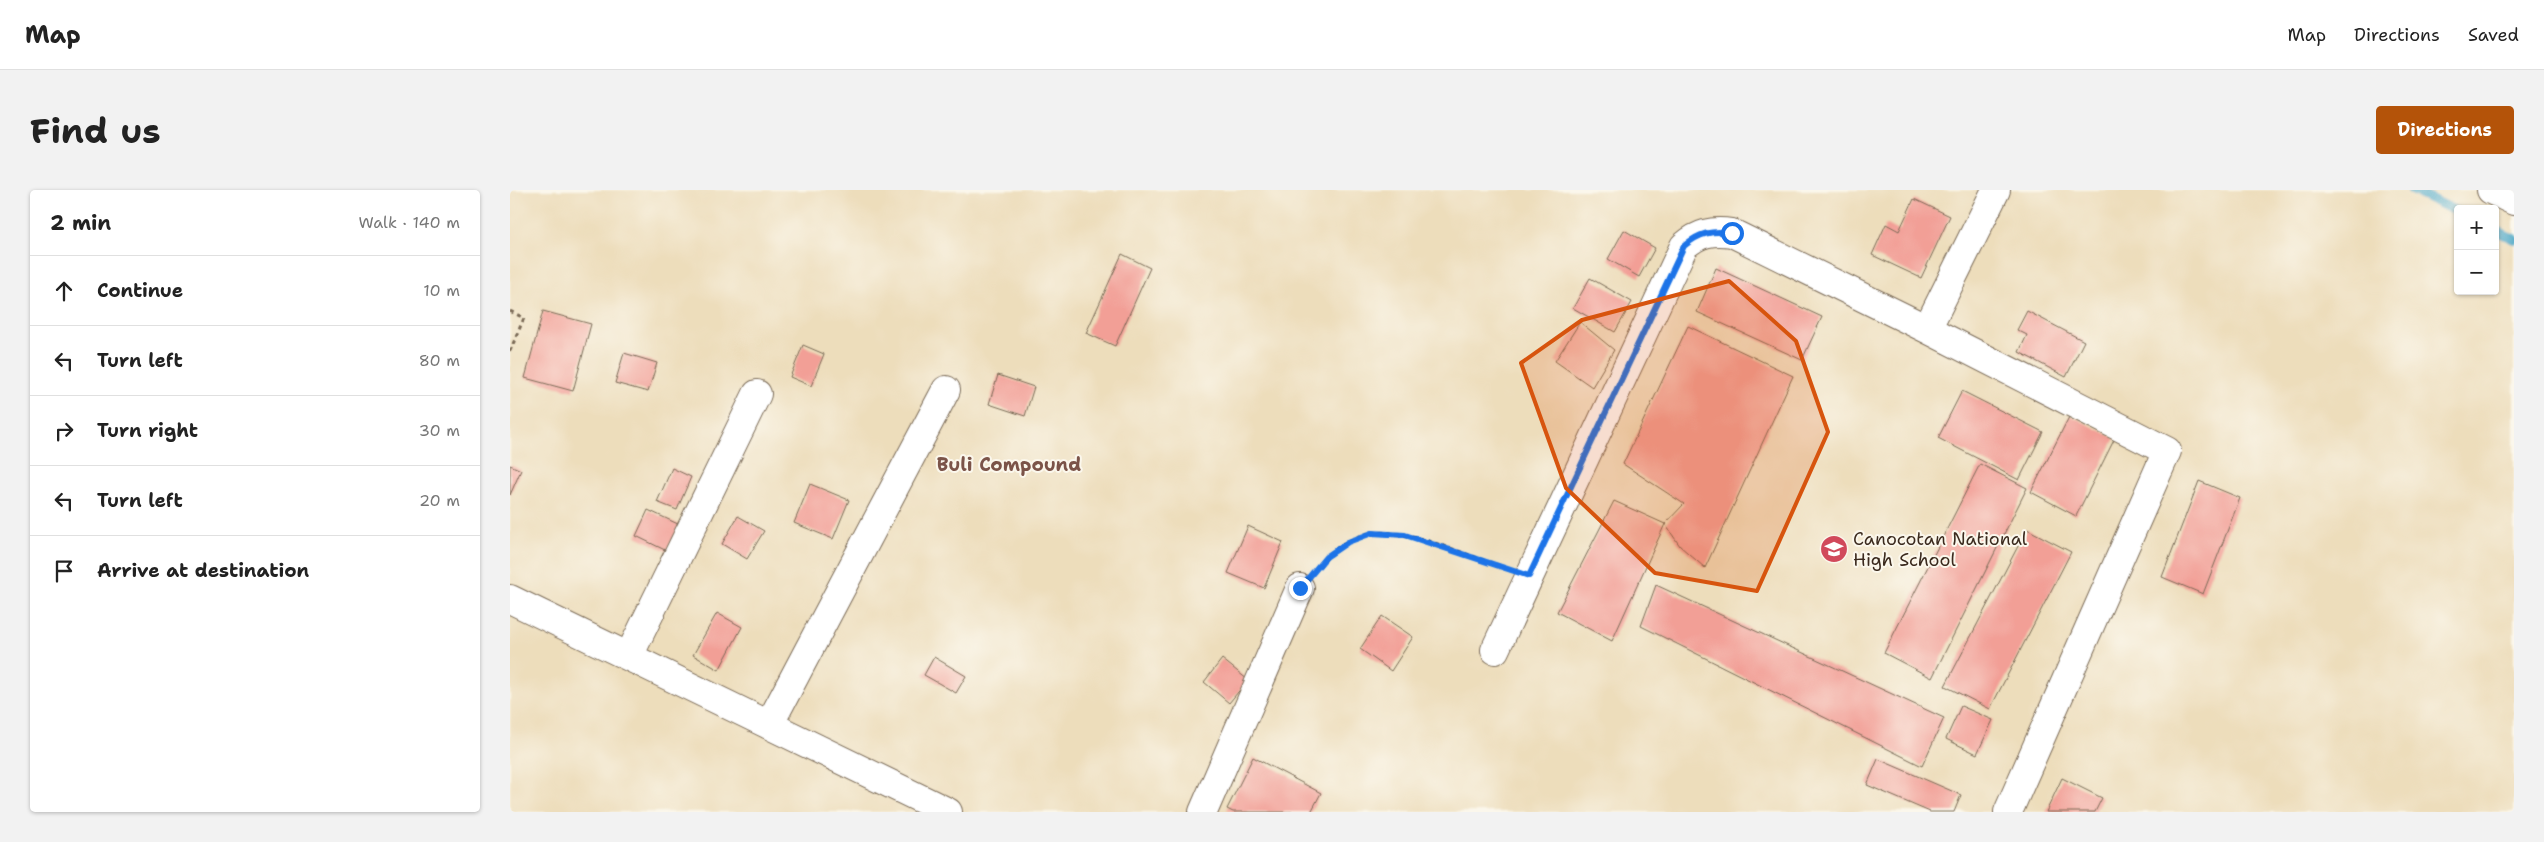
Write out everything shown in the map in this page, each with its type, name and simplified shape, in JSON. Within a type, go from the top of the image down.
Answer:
[{"type":"street","points":[[1927,328],[1996,190]]},
{"type":"street","points":[[2492,190],[2514,201]]},
{"type":"street","points":[[1495,650],[1684,246],[1693,238],[1705,232],[1732,233],[1927,328],[2167,452],[2008,812]]},
{"type":"street","points":[[769,725],[946,390]]},
{"type":"street","points":[[628,656],[757,394]]},
{"type":"street","points":[[1203,812],[1300,588]]},
{"type":"street","points":[[510,598],[948,812]]},
{"type":"path","points":[[510,311],[524,318],[510,351]]},
{"type":"path","points":[[1300,588],[1326,557],[1348,542],[1372,533],[1405,535],[1529,576]]},
{"type":"highlighted area","points":[[1729,281],[1796,341],[1828,432],[1757,591],[1655,573],[1566,488],[1521,363],[1582,320]]},
{"type":"building","points":[[1914,199],[1950,216],[1921,278],[1872,255],[1886,224],[1899,231]]},
{"type":"building","points":[[1624,230],[1655,248],[1639,277],[1608,259]]},
{"type":"building","points":[[1122,254],[1150,268],[1115,346],[1086,333]]},
{"type":"building","points":[[1716,268],[1822,317],[1802,360],[1697,312]]},
{"type":"building","points":[[1590,278],[1632,302],[1615,332],[1573,308]]},
{"type":"building","points":[[543,311],[591,324],[573,391],[525,378]]},
{"type":"building","points":[[2027,311],[2084,341],[2066,377],[2019,352],[2027,335],[2017,330]]},
{"type":"building","points":[[1580,322],[1614,350],[1592,387],[1555,361]]},
{"type":"building","points":[[1688,326],[1793,376],[1705,568],[1680,546],[1665,524],[1684,504],[1623,464]]},
{"type":"building","points":[[803,345],[824,354],[811,386],[790,377]]},
{"type":"building","points":[[624,353],[657,363],[648,392],[615,383]]},
{"type":"building","points":[[998,375],[1034,387],[1025,416],[989,404]]},
{"type":"building","points":[[1962,391],[2043,432],[2019,480],[1938,438]]},
{"type":"building","points":[[2070,415],[2115,438],[2076,516],[2031,492]]},
{"type":"building","points":[[1980,464],[2027,488],[1932,678],[1884,653]]},
{"type":"building","points":[[510,465],[521,470],[510,495]]},
{"type":"building","points":[[672,468],[691,477],[677,510],[657,502]]},
{"type":"building","points":[[2199,481],[2240,498],[2203,594],[2162,577]]},
{"type":"building","points":[[810,484],[849,500],[833,539],[794,523]]},
{"type":"building","points":[[1614,501],[1665,524],[1612,641],[1557,612]]},
{"type":"building","points":[[648,510],[680,525],[667,551],[636,536]]},
{"type":"building","points":[[738,516],[764,531],[747,559],[722,544]]},
{"type":"building","points":[[1248,526],[1283,542],[1264,588],[1228,573]]},
{"type":"building","points":[[2027,529],[2071,552],[1990,709],[1945,686]]},
{"type":"building","points":[[1656,585],[1944,718],[1922,766],[1641,626]]},
{"type":"building","points":[[717,613],[742,627],[719,670],[693,655]]},
{"type":"building","points":[[1382,616],[1413,637],[1391,671],[1360,649]]},
{"type":"building","points":[[934,657],[966,676],[956,693],[924,675]]},
{"type":"building","points":[[1222,659],[1248,680],[1229,703],[1204,682]]},
{"type":"building","points":[[1961,706],[1993,720],[1977,754],[1946,739]]},
{"type":"building","points":[[1253,757],[1321,793],[1311,812],[1233,812],[1227,809]]},
{"type":"building","points":[[1878,759],[1961,795],[1954,812],[1930,812],[1867,785]]},
{"type":"building","points":[[2062,778],[2102,798],[2095,812],[2046,812]]},
{"type":"waterway","points":[[2412,190],[2454,210]]},
{"type":"waterway","points":[[2499,232],[2514,239]]},
{"type":"place","name":"Canocotan National High School","points":[[1834,549]]},
{"type":"district","name":"Buli Compound","points":[[1009,464]]},
{"type":"route","points":[[1300,588],[1326,557],[1348,542],[1372,533],[1405,535],[1529,576],[1684,246],[1693,238],[1705,232],[1732,233]]}]
